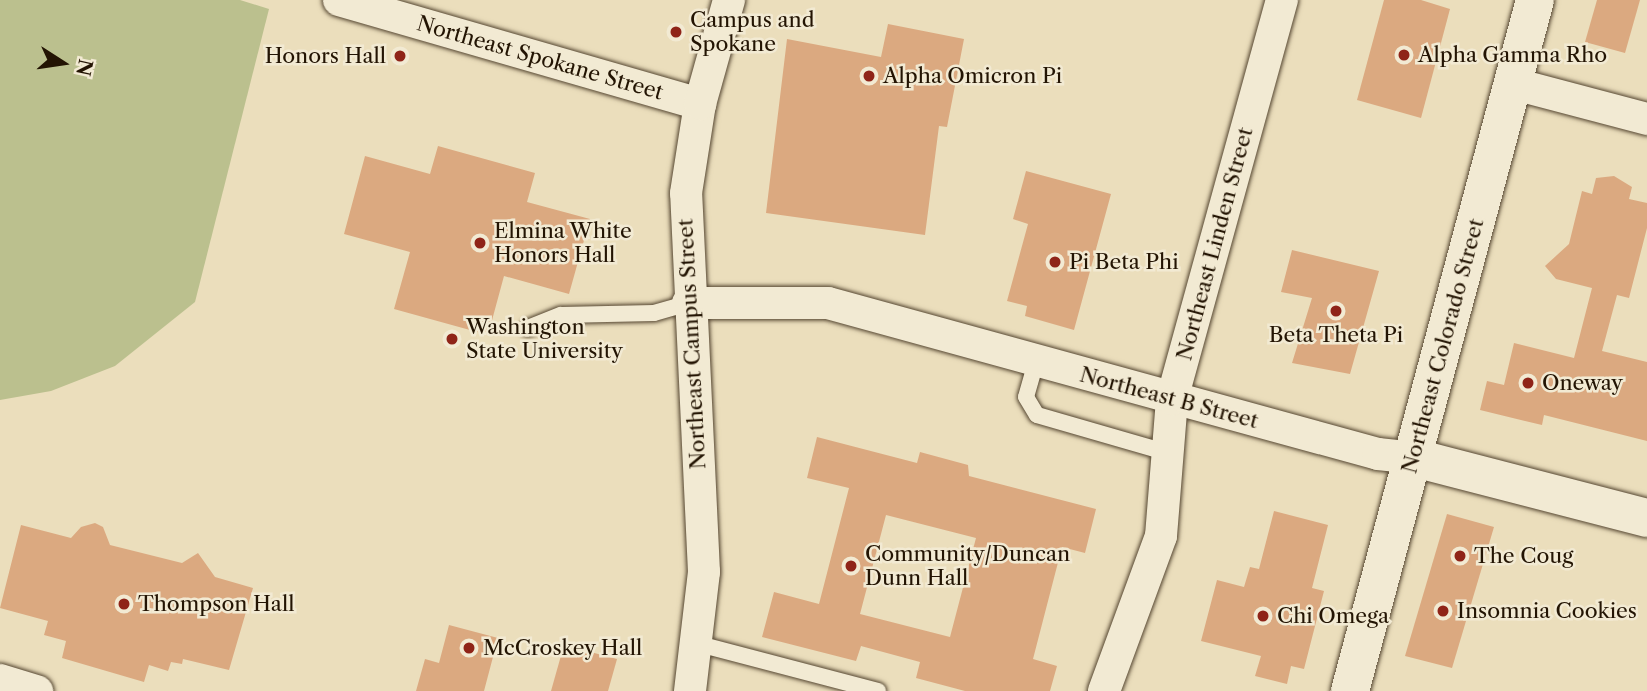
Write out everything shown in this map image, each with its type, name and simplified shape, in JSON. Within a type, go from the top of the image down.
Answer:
[{"type":"street","name":"Northeast Spokane Street","points":[[339,0],[700,104]]},
{"type":"street","name":"Northeast Campus Street","points":[[690,691],[699,644],[704,572],[688,303],[686,193],[700,104],[729,0]]},
{"type":"street","name":"Northeast Linden Street","points":[[1104,691],[1161,536],[1172,399],[1282,0]]},
{"type":"street","name":"Northeast Colorado Street","points":[[1350,691],[1415,458],[1511,83],[1535,0]]},
{"type":"street","points":[[1511,83],[1647,119]]},
{"type":"street","name":"Northeast B Street","points":[[688,303],[828,303],[1378,454],[1415,458],[1647,518]]},
{"type":"street","points":[[0,680],[37,691]]},
{"type":"lane","points":[[528,328],[561,315],[654,313],[688,303]]},
{"type":"lane","points":[[1036,362],[1026,397],[1037,415],[1169,453]]},
{"type":"lane","points":[[699,644],[878,691]]},
{"type":"green space","points":[[0,0],[240,0],[269,9],[195,302],[115,366],[51,391],[0,400]]},
{"type":"building","name":"Alpha Gamma Rho","points":[[1384,0],[1421,0],[1450,9],[1421,118],[1357,100]]},
{"type":"building","points":[[1597,0],[1640,0],[1625,53],[1585,42]]},
{"type":"building","points":[[888,24],[964,39],[947,127],[939,126],[925,235],[766,213],[787,39],[881,57]]},
{"type":"building","name":"Elmina White Honors Hall","points":[[438,146],[535,173],[527,202],[590,219],[569,294],[504,276],[488,335],[394,309],[410,252],[344,234],[365,156],[430,174]]},
{"type":"building","name":"Pi Beta Phi","points":[[1026,171],[1111,194],[1074,330],[1025,316],[1027,306],[1007,301],[1028,224],[1013,219]]},
{"type":"building","points":[[1614,176],[1632,187],[1629,199],[1647,203],[1647,228],[1629,298],[1617,295],[1602,351],[1647,362],[1647,441],[1544,415],[1542,425],[1480,410],[1487,381],[1504,385],[1514,343],[1574,358],[1592,288],[1556,279],[1545,266],[1569,244],[1582,191],[1592,194],[1596,178]]},
{"type":"building","name":"Beta Theta Pi","points":[[1292,250],[1379,271],[1350,374],[1292,363],[1312,298],[1281,292]]},
{"type":"building","name":"Community/Duncan Dunn Hall","points":[[817,437],[917,463],[920,452],[968,465],[969,476],[1096,509],[1085,553],[1062,547],[1033,659],[1057,666],[1050,691],[965,691],[916,678],[920,662],[861,646],[856,661],[762,637],[774,592],[819,604],[849,488],[807,478]],"holes":[[[886,515],[976,538],[950,637],[860,614]]]},
{"type":"building","name":"Chi Omega","points":[[1274,511],[1328,525],[1312,588],[1324,591],[1304,669],[1291,666],[1287,684],[1255,676],[1261,656],[1201,641],[1217,580],[1244,587],[1250,567],[1259,569]]},
{"type":"building","points":[[1447,514],[1494,527],[1452,668],[1405,656]]},
{"type":"building","name":"Thompson Hall","points":[[95,523],[103,527],[110,545],[182,563],[198,553],[215,577],[253,588],[229,670],[183,659],[182,664],[171,662],[168,671],[149,665],[144,682],[62,658],[66,641],[44,635],[48,621],[0,608],[21,525],[71,538],[81,527]]},
{"type":"building","name":"McCroskey Hall","points":[[449,625],[498,638],[484,691],[416,691],[425,659],[439,663]]},
{"type":"building","name":"McCroskey Hall","points":[[564,645],[617,659],[608,691],[551,691]]},
{"type":"place","name":"Campus and Spokane","points":[[676,32]]},
{"type":"place","name":"Alpha Gamma Rho","points":[[1404,55]]},
{"type":"place","name":"Honors Hall","points":[[400,56]]},
{"type":"place","name":"Alpha Omicron Pi","points":[[869,76]]},
{"type":"place","name":"Elmina White Honors Hall","points":[[480,243]]},
{"type":"place","name":"Pi Beta Phi","points":[[1055,262]]},
{"type":"place","name":"Beta Theta Pi","points":[[1336,311]]},
{"type":"place","name":"Washington State University","points":[[452,339]]},
{"type":"place","name":"Oneway","points":[[1528,383]]},
{"type":"place","name":"The Coug","points":[[1460,556]]},
{"type":"place","name":"Community/Duncan Dunn Hall","points":[[851,566]]},
{"type":"place","name":"Thompson Hall","points":[[124,604]]},
{"type":"place","name":"Insomnia Cookies","points":[[1443,611]]},
{"type":"place","name":"Chi Omega","points":[[1263,616]]},
{"type":"place","name":"McCroskey Hall","points":[[469,648]]}]
